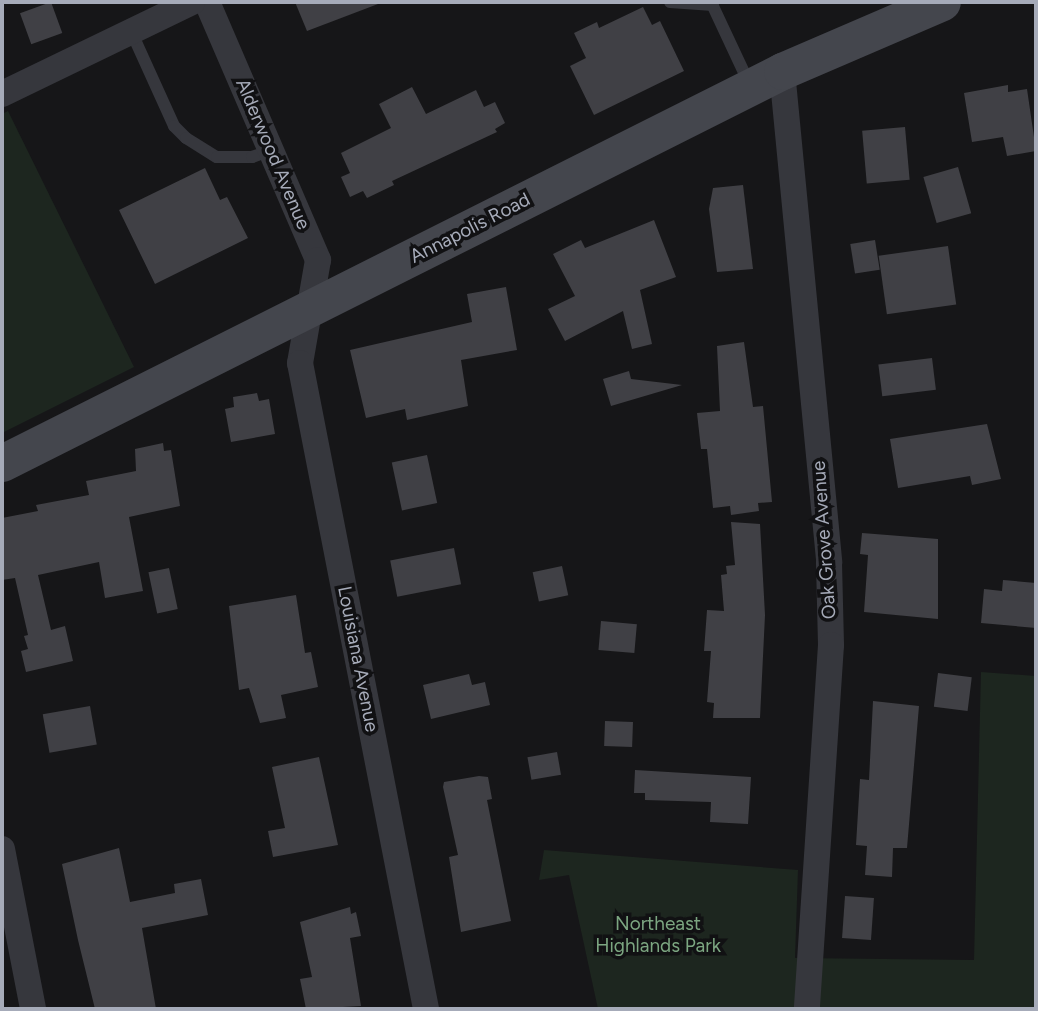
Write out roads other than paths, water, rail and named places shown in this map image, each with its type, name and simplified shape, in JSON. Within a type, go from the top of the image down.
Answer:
[{"type":"main road","name":"Annapolis Road","points":[[2,463],[766,79],[943,2]]},
{"type":"street","points":[[2,94],[192,2]]},
{"type":"street","name":"Alderwood Avenue","points":[[207,2],[318,260],[308,309]]},
{"type":"street","name":"Oak Grove Avenue","points":[[766,79],[829,563],[831,645],[807,1009]]},
{"type":"street","name":"Louisiana Avenue","points":[[308,309],[300,363],[426,1009]]},
{"type":"street","points":[[2,849],[33,1009]]},
{"type":"lane","points":[[670,2],[712,3],[766,79]]},
{"type":"lane","points":[[131,32],[174,126],[186,138],[217,157],[252,158],[271,150]]},
{"type":"park label","name":"Northeast Highlands Park","points":[[658,935]]}]
